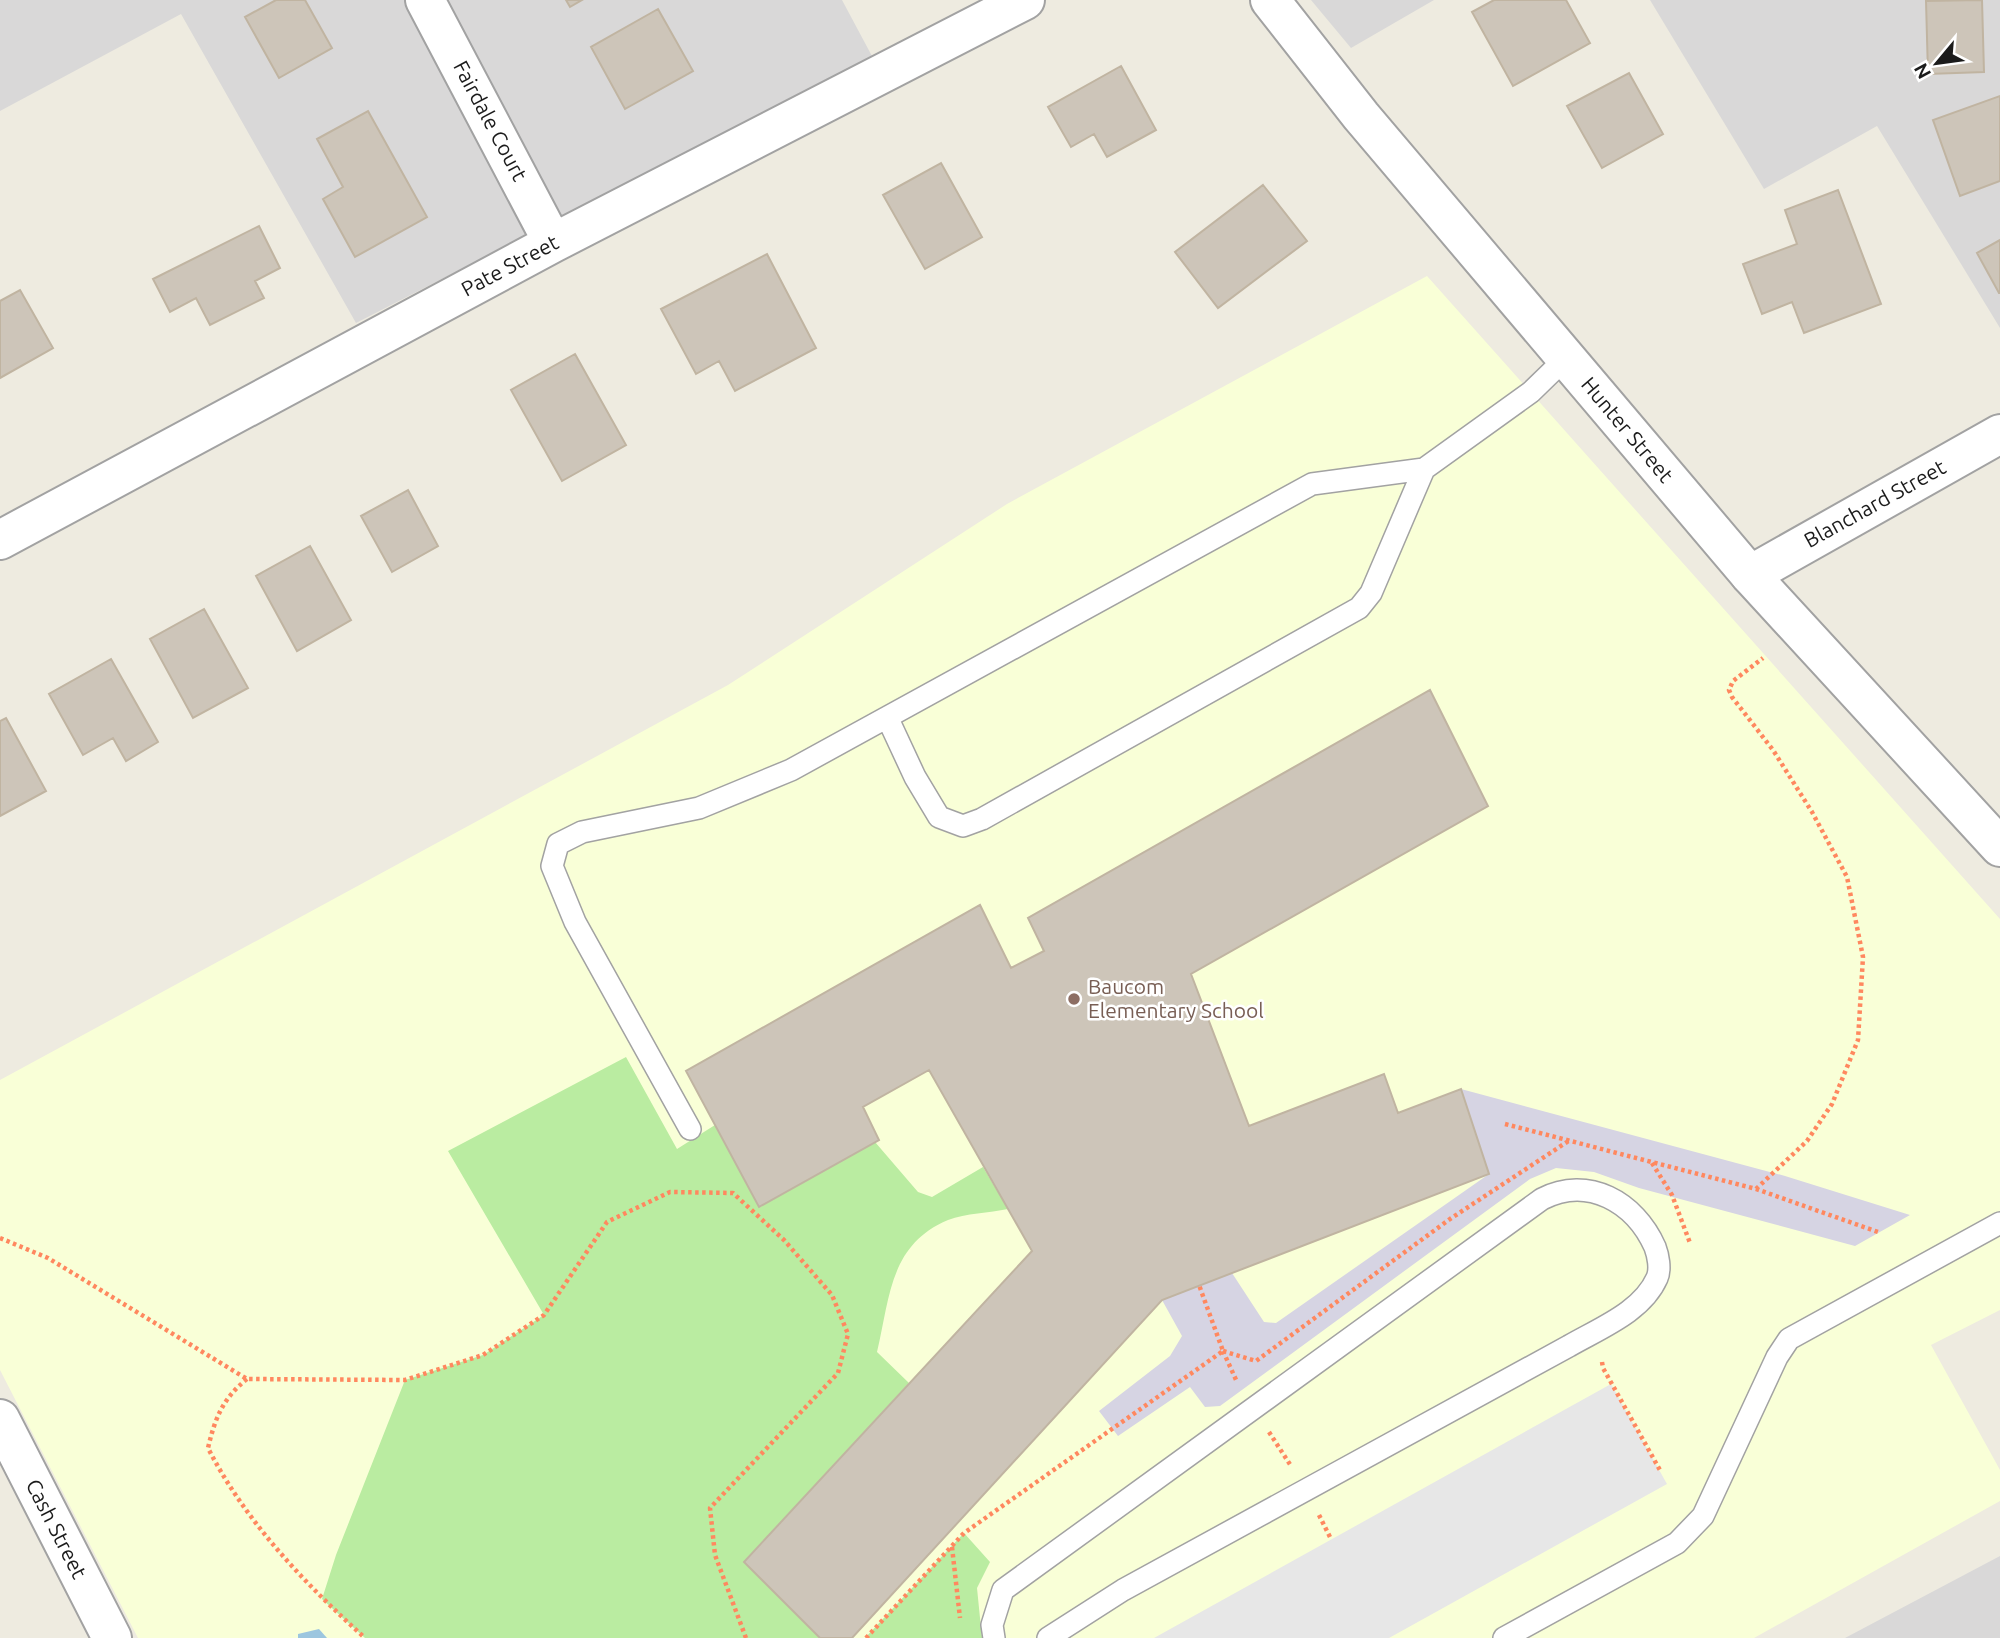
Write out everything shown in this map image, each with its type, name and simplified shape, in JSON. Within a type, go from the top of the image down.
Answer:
[{"type":"street","name":"Fairdale Court","points":[[425,0],[553,243]]},
{"type":"street","name":"Pate Street","points":[[0,540],[553,243],[1025,0]]},
{"type":"street","name":"Hunter Street","points":[[1270,0],[1361,116],[1750,575],[2000,847]]},
{"type":"street","name":"Blanchard Street","points":[[1750,575],[2000,434]]},
{"type":"street","name":"Cash Street","points":[[0,1419],[112,1638]]},
{"type":"lane","points":[[690,1129],[575,922],[552,866],[558,845],[582,832],[699,808],[790,770],[888,719],[1312,484],[1424,469],[1531,391],[1566,358]]},
{"type":"lane","points":[[888,719],[915,777],[939,817],[963,826],[982,819],[1359,608],[1371,593],[1424,469]]},
{"type":"lane","points":[[994,1638],[992,1625],[1003,1591],[1542,1199],[1560,1189],[1605,1193],[1645,1225],[1658,1255],[1659,1276],[1641,1303],[1569,1346],[1123,1590],[1048,1638]]},
{"type":"lane","points":[[1504,1638],[1677,1543],[1703,1516],[1777,1357],[1789,1339],[2000,1223]]},
{"type":"path","points":[[1756,1189],[1807,1141],[1832,1104],[1858,1040],[1863,957],[1847,877],[1779,761],[1731,697],[1729,690],[1733,681],[1763,658]]},
{"type":"path","points":[[1505,1124],[1756,1189],[1878,1231]]},
{"type":"path","points":[[1223,1351],[1255,1361],[1450,1219],[1570,1140]]},
{"type":"path","points":[[0,1238],[48,1258],[247,1379],[405,1380],[483,1355],[544,1315],[607,1222],[670,1192],[733,1193],[784,1240],[832,1295],[848,1334],[838,1373],[710,1508],[715,1555],[746,1638]]},
{"type":"path","points":[[1199,1285],[1241,1391]]},
{"type":"path","points":[[866,1638],[964,1533],[1223,1351]]},
{"type":"path","points":[[247,1379],[230,1393],[215,1418],[208,1448],[225,1481],[268,1536],[322,1600],[365,1638]]},
{"type":"path","points":[[1264,1424],[1292,1466]]},
{"type":"path","points":[[1315,1505],[1331,1539]]},
{"type":"path","points":[[952,1546],[960,1625]]},
{"type":"shaded area","points":[[0,0],[842,0],[873,58],[356,323],[181,14],[0,111]]},
{"type":"shaded area","points":[[1311,0],[1434,0],[1351,48]]},
{"type":"shaded area","points":[[1650,0],[2000,0],[2000,328],[1877,126],[1764,189]]},
{"type":"shaded area","name":"Baucom Elementary School","points":[[1427,276],[2000,919],[2000,1310],[1931,1345],[2000,1470],[2000,1501],[1754,1638],[138,1638],[0,1370],[0,1080],[728,685],[1007,504]]},
{"type":"shaded area","points":[[1461,1089],[1785,1176],[1910,1215],[1855,1246],[1639,1188],[1594,1172],[1556,1168],[1530,1179],[1220,1406],[1205,1407],[1190,1387],[1118,1436],[1099,1411],[1170,1356],[1182,1336],[1162,1300],[1232,1273],[1264,1322],[1276,1323],[1489,1174]]},
{"type":"shaded area","points":[[1611,1384],[1667,1484],[1389,1638],[1154,1638]]},
{"type":"shaded area","points":[[2000,1556],[2000,1638],[1845,1638]]},
{"type":"green space","points":[[626,1057],[677,1149],[715,1125],[760,1207],[875,1142],[918,1192],[932,1197],[983,1167],[1008,1209],[948,1220],[914,1244],[895,1275],[877,1352],[909,1383],[745,1562],[820,1638],[365,1638],[322,1599],[336,1555],[405,1380],[483,1355],[544,1315],[448,1151]]},
{"type":"green space","points":[[964,1533],[990,1562],[977,1588],[982,1638],[865,1638]]},
{"type":"water","points":[[319,1629],[327,1638],[298,1638],[298,1634]]},
{"type":"building","points":[[276,0],[305,0],[332,48],[279,78],[245,17]]},
{"type":"building","points":[[566,0],[582,0],[570,7]]},
{"type":"building","points":[[1494,0],[1566,0],[1590,43],[1513,86],[1472,12]]},
{"type":"building","points":[[1982,0],[1984,72],[1928,74],[1926,1]]},
{"type":"building","points":[[658,9],[693,71],[625,109],[591,47]]},
{"type":"building","points":[[1121,66],[1156,130],[1107,157],[1094,134],[1071,147],[1048,107]]},
{"type":"building","points":[[1629,73],[1663,134],[1602,168],[1567,106]]},
{"type":"building","points":[[2000,96],[2000,181],[1960,196],[1933,120]]},
{"type":"building","points":[[368,111],[427,217],[355,257],[323,199],[343,187],[317,139]]},
{"type":"building","points":[[941,163],[982,237],[925,269],[883,195]]},
{"type":"building","points":[[1263,185],[1307,241],[1218,308],[1175,252]]},
{"type":"building","points":[[1838,190],[1881,304],[1804,333],[1792,302],[1762,314],[1743,264],[1797,244],[1785,210]]},
{"type":"building","points":[[259,226],[280,268],[255,281],[264,298],[210,325],[196,298],[170,312],[153,279]]},
{"type":"building","points":[[2000,240],[2000,293],[1999,293],[1977,253]]},
{"type":"building","points":[[767,254],[816,348],[735,391],[719,361],[696,374],[661,309]]},
{"type":"building","points":[[20,290],[53,348],[0,378],[0,301]]},
{"type":"building","points":[[575,354],[626,445],[562,481],[511,390]]},
{"type":"building","points":[[408,490],[438,546],[392,572],[361,516]]},
{"type":"building","points":[[310,546],[351,620],[297,651],[256,576]]},
{"type":"building","points":[[204,609],[248,688],[193,718],[150,639]]},
{"type":"building","points":[[111,659],[158,742],[126,761],[113,738],[83,755],[49,694]]},
{"type":"building","name":"Baucom Elementary School","points":[[1430,690],[1488,806],[1191,974],[1249,1126],[1384,1074],[1398,1113],[1461,1089],[1489,1174],[1162,1300],[852,1638],[820,1638],[744,1562],[1032,1251],[929,1070],[863,1107],[879,1140],[759,1207],[686,1071],[980,905],[1011,968],[1044,951],[1028,918]]},
{"type":"building","points":[[6,718],[46,791],[0,816],[0,721]]},
{"type":"place","name":"Baucom Elementary School","points":[[1074,999]]}]
